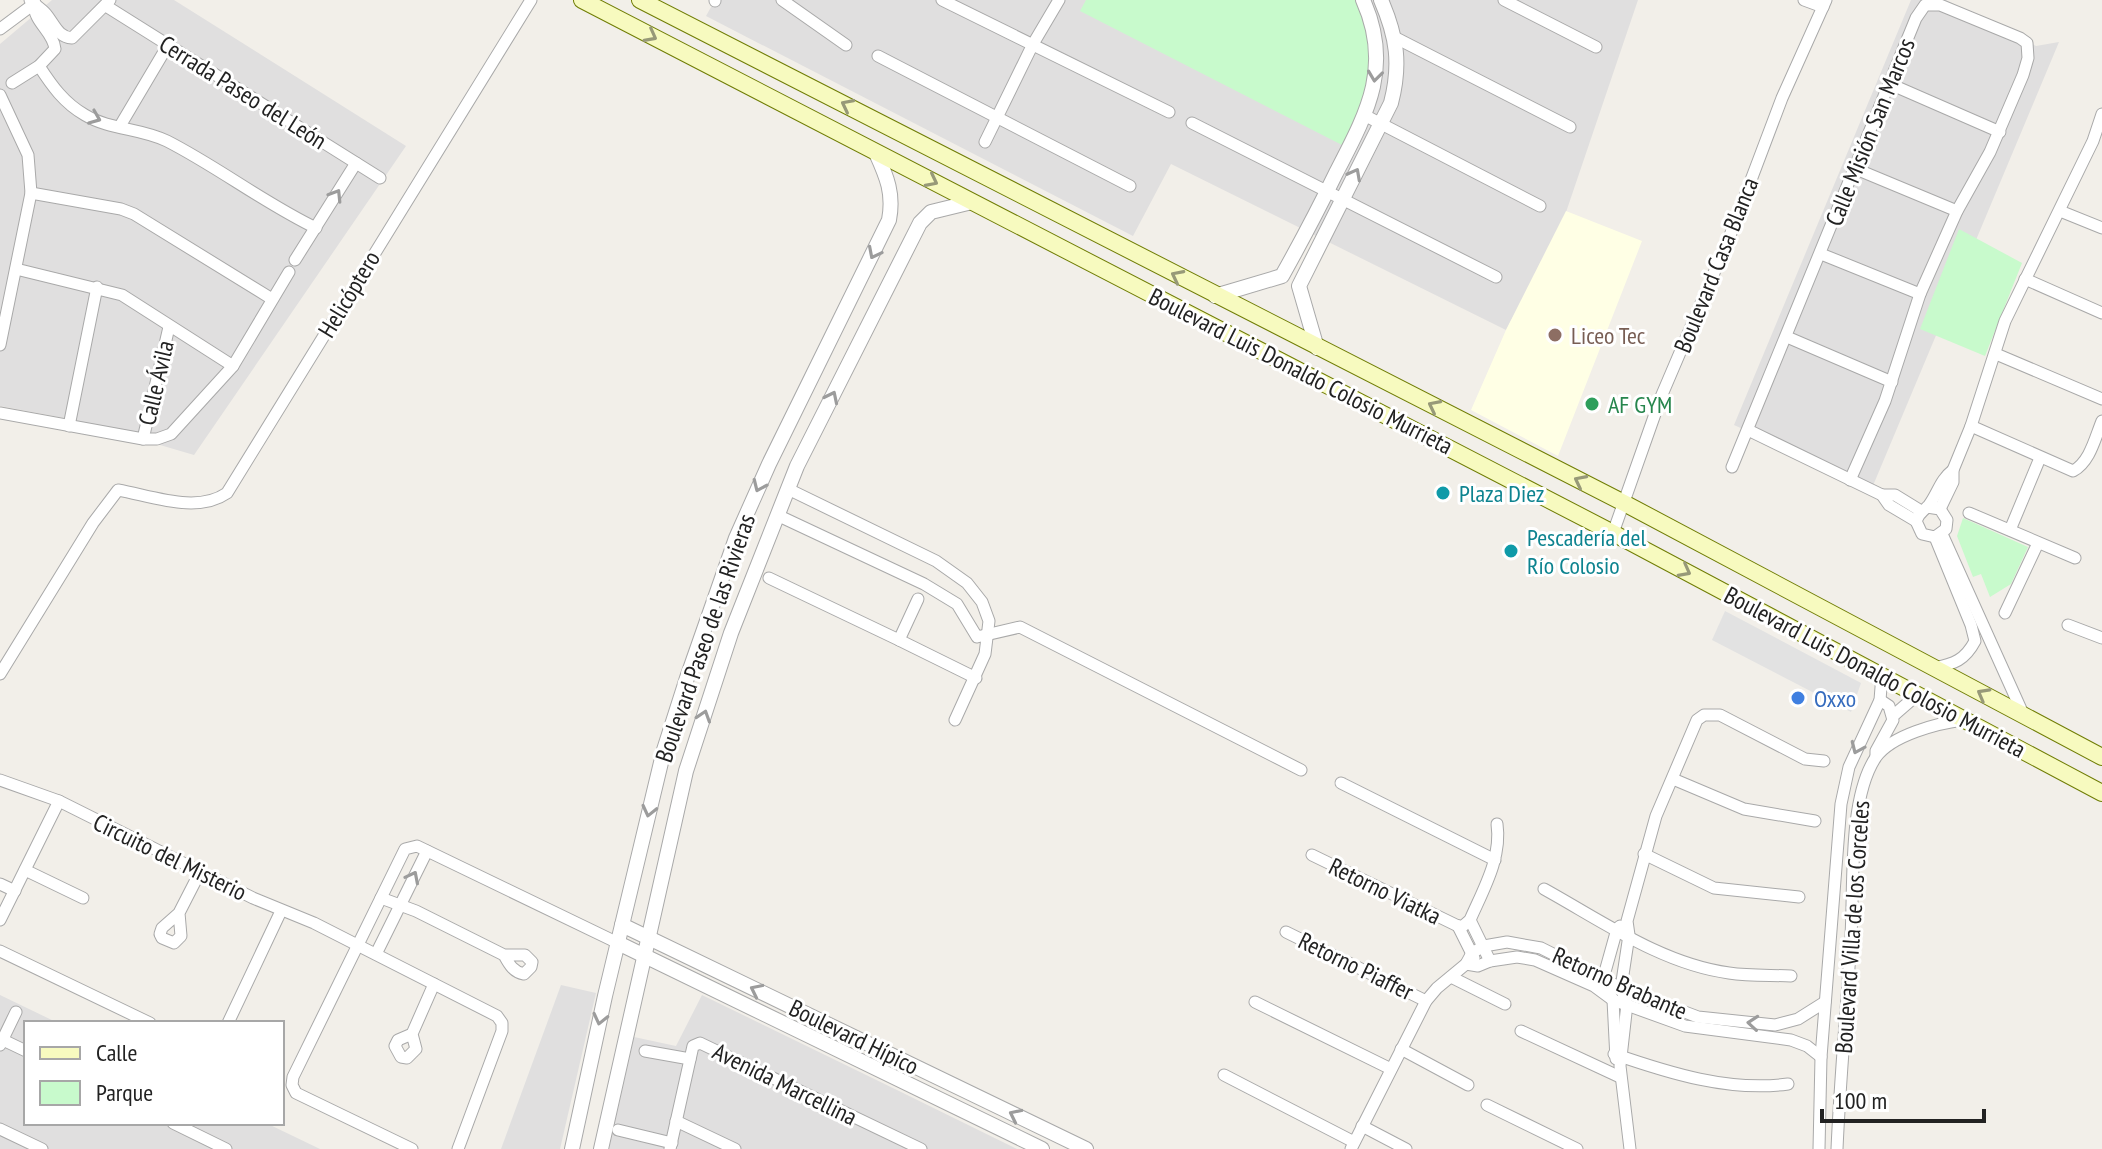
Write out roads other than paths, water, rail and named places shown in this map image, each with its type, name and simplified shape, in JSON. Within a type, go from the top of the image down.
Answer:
[{"type":"main road","name":"Boulevard Luis Donaldo Colosio Murrieta","points":[[582,0],[1613,533],[2102,793]]},
{"type":"main road","name":"Boulevard Luis Donaldo Colosio Murrieta","points":[[640,0],[1624,503],[2102,757]]},
{"type":"main road","points":[[1079,256],[1091,231]]},
{"type":"main road","points":[[2017,749],[2069,765],[2102,782]]},
{"type":"street","name":"Helicóptero","points":[[0,674],[93,523],[118,490],[195,504],[207,504],[227,493],[531,0]]},
{"type":"street","points":[[782,0],[846,45]]},
{"type":"street","points":[[942,0],[1169,112]]},
{"type":"street","points":[[985,142],[1033,44],[1059,0]]},
{"type":"street","points":[[1215,296],[1282,276],[1366,116],[1376,81],[1377,59],[1376,38],[1363,0]]},
{"type":"street","points":[[1317,348],[1299,286],[1382,124],[1396,81],[1396,38],[1381,0]]},
{"type":"street","points":[[1504,0],[1596,47]]},
{"type":"street","points":[[1804,0],[1825,4]]},
{"type":"street","points":[[0,29],[34,1]]},
{"type":"street","points":[[12,83],[53,55],[55,45],[34,15],[34,1]]},
{"type":"street","name":"Cerrada Paseo del León","points":[[34,1],[61,35],[68,38],[72,38],[108,3],[168,45],[380,178]]},
{"type":"street","name":"Boulevard Casa Blanca","points":[[1613,533],[1661,397],[1731,233],[1782,98],[1825,4]]},
{"type":"street","name":"Calle Misión San Marcos","points":[[1732,467],[1916,18],[1925,5],[1940,5],[2020,38],[2027,43],[2028,58],[2000,132],[1957,211],[1920,294],[1892,382],[1850,480]]},
{"type":"street","points":[[1396,38],[1570,127]]},
{"type":"street","points":[[120,126],[168,45]]},
{"type":"street","points":[[878,56],[1130,186]]},
{"type":"street","points":[[39,66],[59,95],[99,122],[165,140],[316,228]]},
{"type":"street","points":[[1890,84],[2000,132]]},
{"type":"street","points":[[0,95],[28,155],[31,193],[0,345]]},
{"type":"street","points":[[1940,509],[1953,482],[1953,470],[1971,426],[2005,321],[2097,142],[2102,114]]},
{"type":"street","points":[[1366,116],[1540,206]]},
{"type":"street","points":[[1192,123],[1496,277]]},
{"type":"street","name":"Boulevard Paseo de las Rivieras","points":[[572,1149],[664,750],[736,538],[794,410],[889,220],[891,192],[876,153]]},
{"type":"street","points":[[295,260],[356,163]]},
{"type":"street","points":[[1856,169],[1957,211]]},
{"type":"street","points":[[31,193],[134,214],[272,299]]},
{"type":"street","name":"Boulevard Paseo de las Rivieras","points":[[601,1149],[686,771],[731,633],[777,515],[920,223],[931,212],[972,202]]},
{"type":"street","points":[[2060,211],[2102,228]]},
{"type":"street","points":[[1302,239],[1317,247]]},
{"type":"street","points":[[1821,254],[1920,294]]},
{"type":"street","points":[[16,269],[122,295],[233,366]]},
{"type":"street","points":[[0,413],[143,439],[157,439],[171,434],[233,366],[289,272]]},
{"type":"street","points":[[1282,276],[1299,286]]},
{"type":"street","points":[[2025,279],[2102,313]]},
{"type":"street","points":[[69,426],[97,287]]},
{"type":"street","name":"Calle Ávila","points":[[143,439],[169,327]]},
{"type":"street","points":[[1787,337],[1892,382]]},
{"type":"street","points":[[1996,354],[2102,399]]},
{"type":"street","points":[[1971,426],[2065,469],[2078,469],[2088,455],[2102,421]]},
{"type":"street","points":[[1748,430],[1882,495],[1889,505],[1921,513],[1940,509]]},
{"type":"street","points":[[2010,530],[2040,458]]},
{"type":"street","points":[[1939,535],[1922,534],[1921,513],[1943,477],[1953,470]]},
{"type":"street","points":[[788,489],[936,561],[967,583],[982,602],[989,621],[985,654],[955,720]]},
{"type":"street","points":[[1934,668],[1954,664],[1964,658],[1975,641],[1939,535],[1947,520],[1940,509]]},
{"type":"street","points":[[1969,513],[2075,558]]},
{"type":"street","points":[[777,515],[924,584],[957,604],[977,637],[1020,627],[1301,770]]},
{"type":"street","points":[[1939,535],[2025,717]]},
{"type":"street","points":[[2005,613],[2038,543]]},
{"type":"street","points":[[769,578],[976,678]]},
{"type":"street","points":[[899,640],[918,599]]},
{"type":"street","points":[[2068,625],[2102,638]]},
{"type":"street","name":"Boulevard Villa de los Corceles","points":[[1819,1149],[1821,1057],[1841,804],[1845,778],[1880,700],[1882,675]]},
{"type":"street","points":[[1877,757],[1876,751],[1894,715],[1917,695]]},
{"type":"street","points":[[1880,700],[1889,706],[1894,715]]},
{"type":"street","points":[[1632,1148],[1613,1000],[1603,979],[1656,816],[1697,720],[1713,713],[1805,759],[1824,761]]},
{"type":"street","name":"Boulevard Villa de los Corceles","points":[[1837,1149],[1857,826],[1863,783],[1877,757],[1890,745],[1908,735],[1946,722],[1964,720]]},
{"type":"street","points":[[1845,778],[1863,783]]},
{"type":"street","points":[[1673,779],[1744,809],[1815,821]]},
{"type":"street","name":"Circuito del Misterio","points":[[0,780],[59,801],[281,911],[314,923],[497,1016],[502,1023],[502,1031],[458,1149]]},
{"type":"street","points":[[1341,783],[1495,860]]},
{"type":"street","points":[[0,920],[59,801]]},
{"type":"street","points":[[1472,953],[1458,926],[1470,920],[1495,860],[1497,824]]},
{"type":"street","points":[[412,1149],[296,1093],[292,1085],[293,1077],[405,849],[410,846],[427,851],[618,943]]},
{"type":"street","points":[[376,954],[427,851]]},
{"type":"street","points":[[1644,854],[1714,888],[1799,897]]},
{"type":"street","name":"Retorno Viatka","points":[[1312,855],[1458,926]]},
{"type":"street","points":[[25,870],[83,898]]},
{"type":"street","points":[[179,913],[200,872]]},
{"type":"street","points":[[0,884],[15,891]]},
{"type":"street","points":[[1544,889],[1622,925],[1629,935],[1688,963],[1729,973],[1791,976]]},
{"type":"street","points":[[381,898],[416,911],[504,955]]},
{"type":"street","points":[[229,1021],[281,911]]},
{"type":"street","points":[[1470,920],[1490,961]]},
{"type":"street","name":"Boulevard Hípico","points":[[622,925],[1086,1149]]},
{"type":"street","name":"Retorno Piaffer","points":[[1286,932],[1426,1001]]},
{"type":"street","points":[[1619,1063],[1627,1004],[1621,988],[1629,935]]},
{"type":"street","name":"Retorno Brabante","points":[[1472,965],[1472,953],[1484,946],[1507,942],[1541,948],[1621,988],[1698,1017],[1775,1025],[1798,1019],[1825,1002]]},
{"type":"street","name":"Boulevard Hípico","points":[[618,943],[1042,1149]]},
{"type":"street","points":[[0,951],[146,1021]]},
{"type":"street","name":"Retorno Brabante","points":[[1352,1145],[1426,1001],[1451,977],[1472,965],[1490,961],[1517,957],[1535,960],[1594,986],[1613,1000],[1701,1030],[1800,1042],[1821,1057]]},
{"type":"street","points":[[1451,977],[1505,1004]]},
{"type":"street","points":[[1827,983],[1848,986]]},
{"type":"street","points":[[412,1034],[434,984]]},
{"type":"street","points":[[1255,1002],[1391,1069]]},
{"type":"street","points":[[16,1012],[1,1042],[24,1050]]},
{"type":"street","points":[[1521,1031],[1619,1063],[1690,1078],[1764,1086],[1788,1084]]},
{"type":"street","name":"Avenida Marcellina","points":[[645,1051],[690,1059],[693,1046],[700,1043],[921,1149]]},
{"type":"street","points":[[1401,1049],[1468,1085]]},
{"type":"street","points":[[618,1130],[671,1146],[690,1059]]},
{"type":"street","points":[[1224,1075],[1352,1145]]},
{"type":"street","points":[[1487,1105],[1577,1149]]},
{"type":"street","points":[[676,1121],[735,1149]]},
{"type":"street","points":[[177,1125],[226,1149]]},
{"type":"street","points":[[1362,1126],[1406,1149]]},
{"type":"street","points":[[0,1129],[42,1149]]},
{"type":"place","name":"Liceo Tec","points":[[1555,335]]},
{"type":"place","name":"AF GYM","points":[[1592,404]]},
{"type":"place","name":"Plaza Diez","points":[[1443,493]]},
{"type":"place","name":"Pescadería del Río Colosio","points":[[1511,551]]},
{"type":"place","name":"Oxxo","points":[[1798,698]]}]
